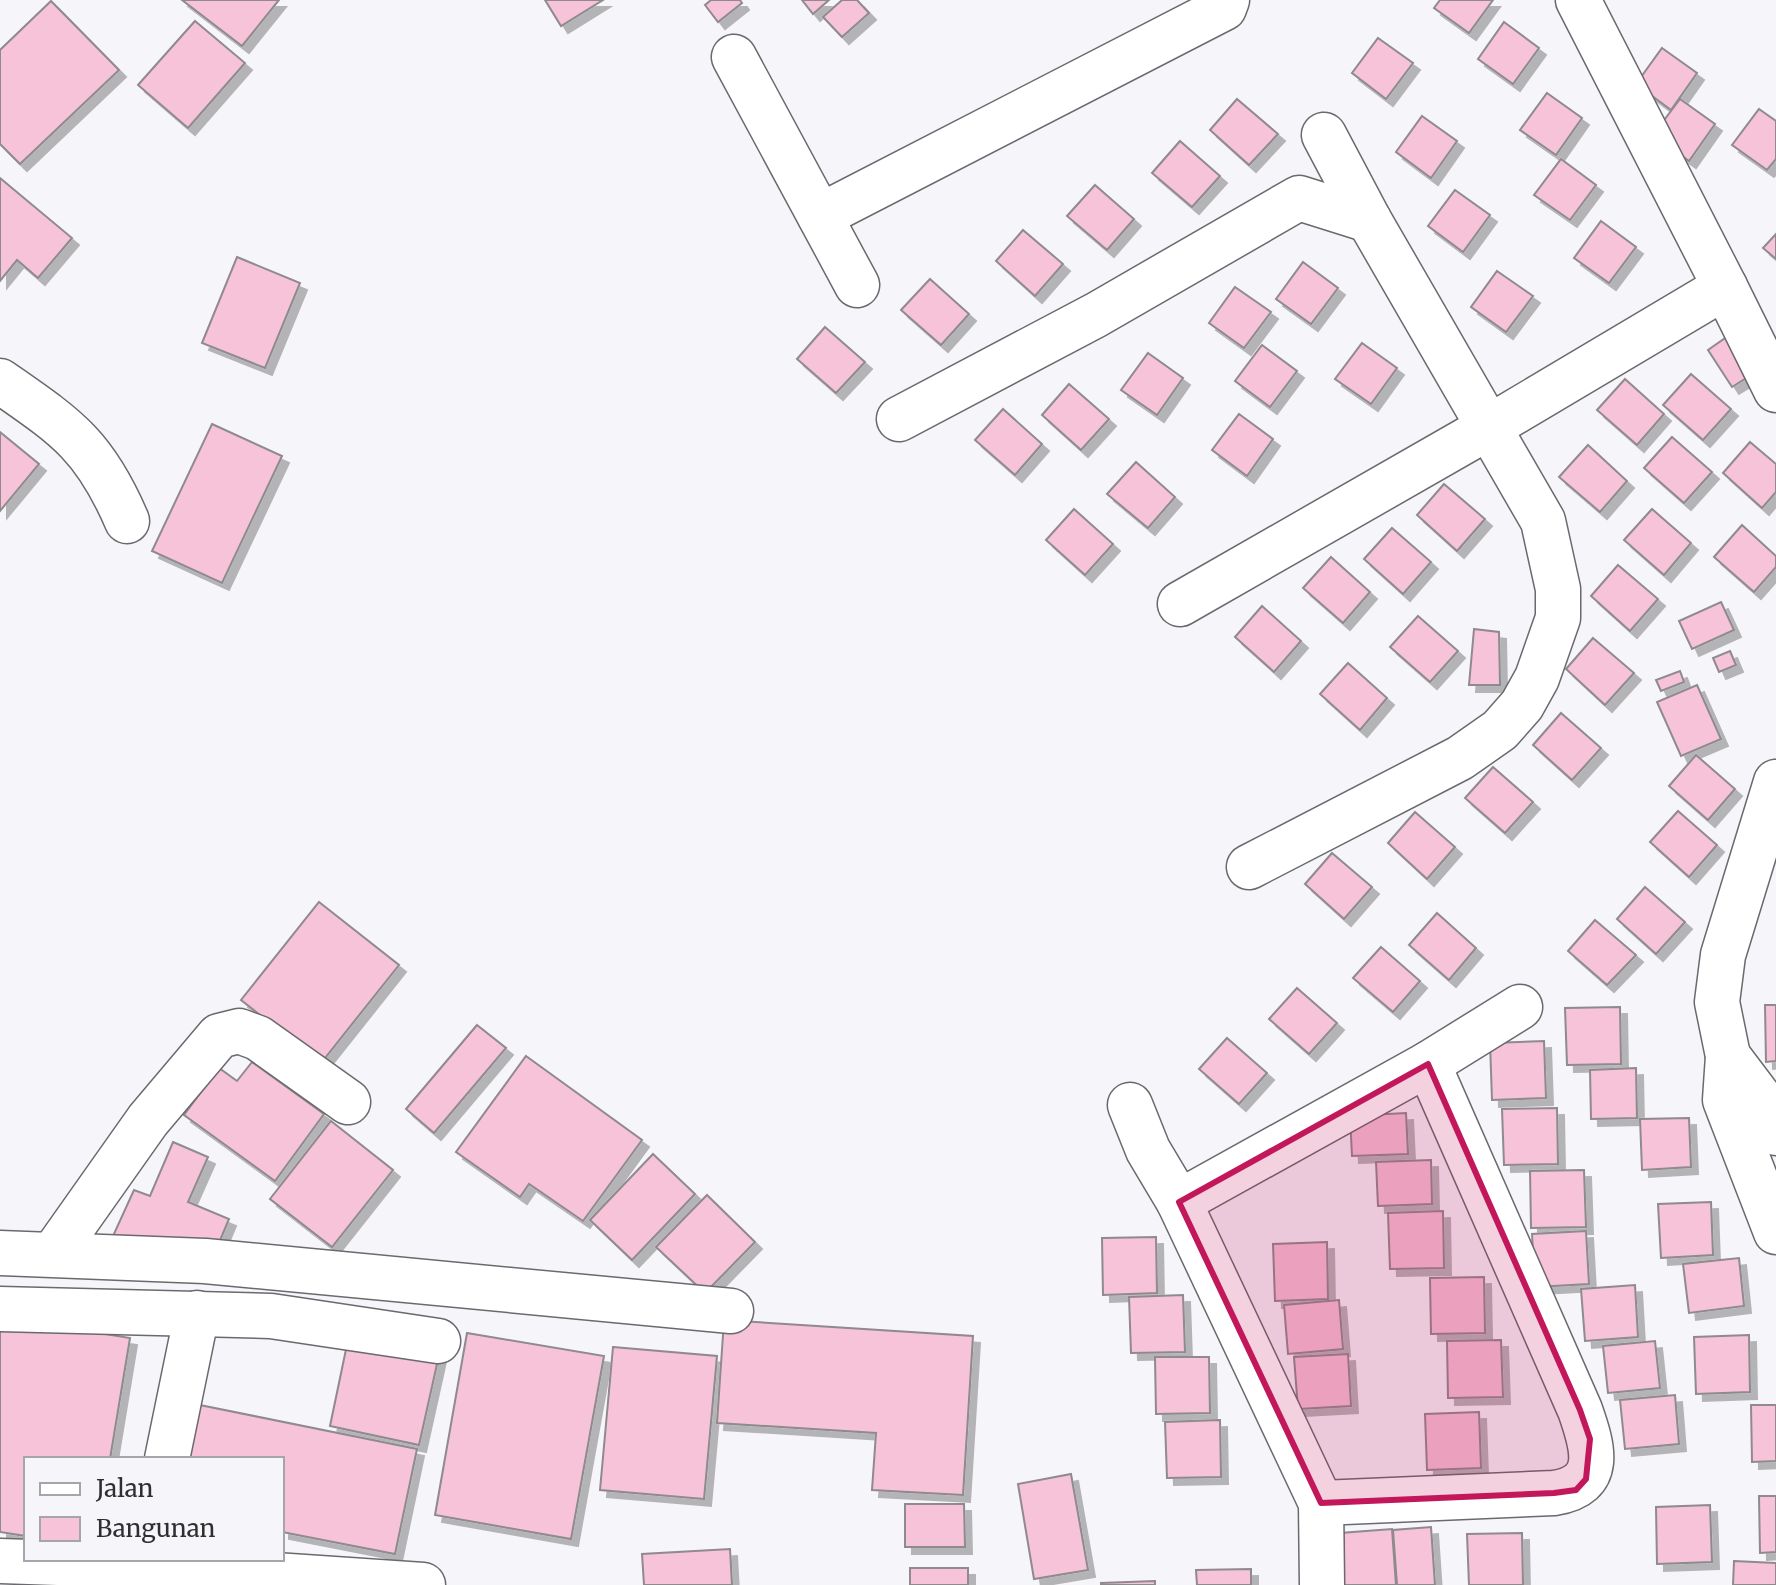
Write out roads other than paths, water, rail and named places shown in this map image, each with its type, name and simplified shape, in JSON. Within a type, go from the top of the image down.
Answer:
[{"type":"street","points":[[820,216],[1224,8],[1227,0]]},
{"type":"street","points":[[1580,0],[1776,390]]},
{"type":"street","points":[[734,57],[857,285]]},
{"type":"street","points":[[1249,867],[1460,758],[1500,730],[1522,705],[1550,645],[1558,618],[1558,589],[1543,521],[1491,426],[1369,220],[1324,135]]},
{"type":"street","points":[[899,419],[1096,315],[1299,198],[1369,220]]},
{"type":"street","points":[[1180,604],[1491,426],[1725,287]]},
{"type":"street","points":[[0,381],[70,430],[90,451],[108,478],[127,521]]},
{"type":"street","points":[[1776,782],[1723,955],[1717,1002],[1728,1056],[1725,1100],[1728,1115],[1776,1232]]},
{"type":"street","points":[[1179,1202],[1428,1064],[1520,1007]]},
{"type":"street","points":[[54,1253],[148,1120],[219,1036],[239,1031],[258,1038],[348,1102]]},
{"type":"street","points":[[1728,1056],[1765,1105],[1776,1133]]},
{"type":"street","points":[[1321,1503],[1576,1490],[1586,1479],[1591,1464],[1590,1439],[1580,1410],[1428,1064]]},
{"type":"street","points":[[1130,1105],[1148,1150],[1179,1202],[1321,1503],[1322,1585]]},
{"type":"street","points":[[0,1253],[54,1253],[397,1277],[731,1311]]},
{"type":"street","points":[[0,1309],[271,1316],[438,1341]]},
{"type":"street","points":[[167,1457],[197,1313]]},
{"type":"street","points":[[0,1561],[145,1562],[423,1585]]}]
